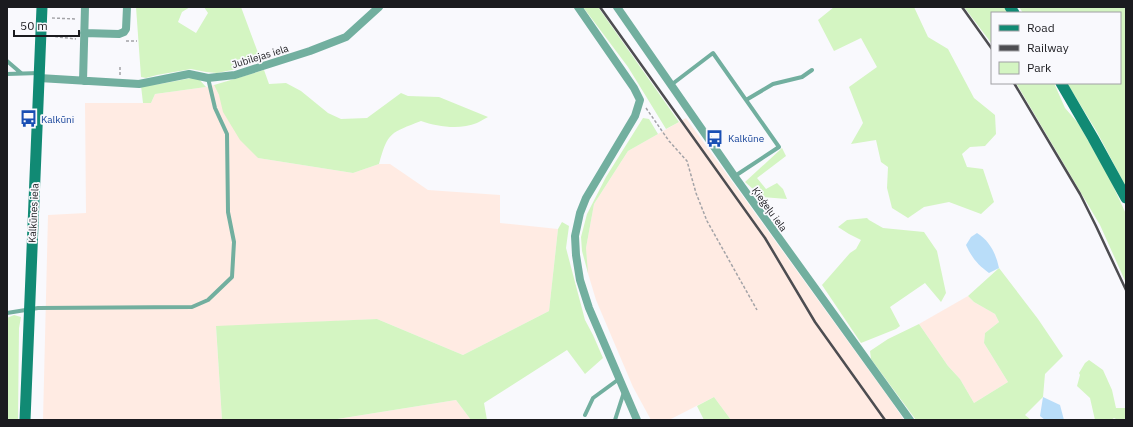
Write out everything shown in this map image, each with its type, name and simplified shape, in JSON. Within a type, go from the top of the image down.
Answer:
[{"type":"main road","name":"Kalkūnes iela","points":[[25,420],[42,7]]},
{"type":"main road","points":[[1061,84],[1093,138],[1126,198]]},
{"type":"street","points":[[83,81],[85,7]]},
{"type":"street","points":[[84,33],[119,34],[124,32],[126,28],[127,7]]},
{"type":"street","name":"Jubilejas iela","points":[[39,75],[83,81],[139,84],[189,74],[208,78],[235,75],[310,51],[346,37],[379,7]]},
{"type":"street","points":[[578,7],[634,88],[640,100],[635,116],[586,198],[580,213],[575,236],[580,280],[589,308],[637,420]]},
{"type":"street","name":"Ķieģeļu iela","points":[[617,7],[735,177],[910,420]]},
{"type":"lane","points":[[671,85],[713,53],[779,147],[735,177]]},
{"type":"lane","points":[[7,61],[22,73]]},
{"type":"lane","points":[[746,100],[773,84],[802,76],[812,70]]},
{"type":"lane","points":[[7,74],[22,73],[39,75]]},
{"type":"lane","points":[[7,313],[29,309],[192,307],[208,300],[232,277],[234,242],[228,212],[227,134],[215,108],[208,78]]},
{"type":"lane","points":[[585,415],[593,398],[619,379]]},
{"type":"lane","points":[[615,420],[624,391]]},
{"type":"path","points":[[52,18],[85,19]]},
{"type":"path","points":[[640,100],[669,142],[687,161],[696,193],[707,221],[757,310]]},
{"type":"shaded area","points":[[214,85],[258,158],[353,173],[379,164],[390,164],[428,190],[500,195],[500,223],[558,229],[549,311],[463,355],[377,319],[216,327],[222,420],[43,420],[48,215],[86,213],[85,103],[151,103],[155,94]]},
{"type":"shaded area","points":[[686,118],[904,420],[731,420],[714,397],[669,420],[651,420],[633,387],[596,300],[587,270],[586,248],[594,204],[628,151]]},
{"type":"shaded area","points":[[968,296],[974,302],[995,314],[999,322],[985,333],[984,343],[1008,382],[974,403],[960,379],[948,366],[919,324]]},
{"type":"shaded area","points":[[456,400],[471,420],[331,420]]},
{"type":"green space","points":[[136,7],[190,7],[182,12],[178,22],[196,33],[208,13],[204,7],[241,7],[261,61],[217,73],[191,69],[146,78],[141,77]]},
{"type":"green space","points":[[583,7],[598,7],[679,122],[666,129],[628,67]]},
{"type":"green space","points":[[834,7],[914,7],[928,37],[948,49],[974,98],[995,115],[996,134],[985,146],[970,147],[962,154],[967,167],[983,169],[994,202],[981,214],[949,202],[924,207],[908,218],[892,208],[887,188],[888,167],[881,162],[876,140],[851,144],[863,123],[849,87],[877,67],[861,38],[834,51],[818,20]]},
{"type":"green space","points":[[964,7],[1005,7],[1008,12],[991,12],[991,43]]},
{"type":"green space","points":[[1019,7],[1126,7],[1126,187],[1097,132],[1068,84],[1121,84],[1121,12],[1022,12]]},
{"type":"green space","points":[[264,70],[269,84],[286,83],[301,91],[328,113],[341,119],[367,118],[401,93],[408,96],[439,97],[488,117],[477,123],[456,127],[435,125],[421,121],[403,128],[388,139],[379,164],[353,173],[258,158],[240,140],[223,112],[219,95],[214,85]]},
{"type":"green space","points":[[197,77],[206,87],[155,94],[151,103],[143,103],[141,86]]},
{"type":"green space","points":[[1017,84],[1054,84],[1065,108],[1078,123],[1109,177],[1126,214],[1126,283],[1100,225]]},
{"type":"green space","points":[[643,118],[649,119],[658,134],[628,151],[594,204],[586,248],[588,273],[582,251],[581,237],[587,214],[606,177]]},
{"type":"green space","points":[[782,148],[786,156],[757,178],[766,189],[777,183],[783,189],[787,199],[762,197],[745,182]]},
{"type":"green space","points":[[867,218],[883,228],[924,232],[937,251],[946,293],[941,302],[925,283],[890,307],[900,326],[861,343],[822,285],[850,253],[856,249],[861,240],[838,227],[847,220]]},
{"type":"green space","points":[[562,222],[569,226],[566,248],[585,320],[603,358],[585,374],[567,350],[484,403],[487,420],[471,420],[456,400],[331,420],[222,420],[216,326],[377,319],[463,355],[549,311],[558,229]]},
{"type":"green space","points":[[999,268],[1038,319],[1063,356],[1045,374],[1043,397],[1025,415],[1031,420],[916,420],[871,359],[870,351],[888,339],[919,324],[948,366],[960,379],[974,403],[1008,382],[984,343],[985,333],[999,322],[995,314],[974,302],[968,296]]},
{"type":"green space","points":[[14,315],[21,317],[19,328],[18,420],[7,420],[7,318]]},
{"type":"green space","points":[[1089,360],[1103,370],[1112,390],[1116,408],[1126,408],[1126,420],[1118,420],[1114,418],[1111,420],[1095,420],[1090,398],[1077,386],[1080,375],[1079,373],[1085,363]]},
{"type":"green space","points":[[714,397],[731,420],[704,420],[697,406]]},
{"type":"water","points":[[977,233],[989,244],[998,263],[999,268],[989,273],[976,261],[966,245],[971,237]]},
{"type":"water","points":[[1043,397],[1060,405],[1064,420],[1045,420],[1040,416]]},
{"type":"railway","points":[[600,7],[765,238],[815,322],[885,420]]},
{"type":"railway","points":[[962,7],[991,48]]},
{"type":"railway","points":[[1015,84],[1080,194],[1126,290]]},
{"type":"place","name":"Kalkūni","points":[[28,119]]},
{"type":"place","name":"Kalkūne","points":[[715,138]]}]
